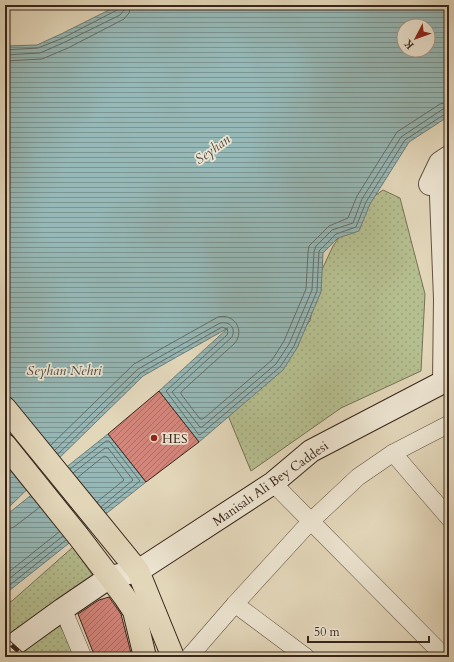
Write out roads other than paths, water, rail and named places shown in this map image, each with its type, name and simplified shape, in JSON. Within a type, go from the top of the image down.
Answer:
[{"type":"main road","points":[[446,219],[430,184],[440,163],[449,156]]},
{"type":"main road","points":[[446,381],[446,219],[442,196],[449,174]]},
{"type":"main road","name":"Manisalı Ali Bey Caddesi","points":[[138,571],[273,483],[311,451],[446,381]]},
{"type":"main road","points":[[5,408],[138,571],[189,656]]},
{"type":"main road","points":[[5,445],[79,537],[134,611],[145,657]]},
{"type":"main road","points":[[5,652],[63,609],[110,577],[138,571]]},
{"type":"street","points":[[189,656],[310,522],[358,477],[393,452],[449,424]]},
{"type":"street","points":[[393,452],[447,510]]},
{"type":"street","points":[[273,483],[445,657]]},
{"type":"street","points":[[235,604],[306,657]]},
{"type":"street","points":[[63,609],[83,657]]},
{"type":"water","points":[[119,5],[449,5],[449,116],[409,142],[370,204],[359,231],[338,238],[323,253],[321,292],[297,348],[283,370],[199,442],[159,391],[228,328],[143,376],[5,511],[5,46],[37,45]]},
{"type":"water","points":[[108,434],[146,482],[5,594],[5,516]]},
{"type":"railway","points":[[5,639],[25,657]]},
{"type":"railway","points":[[5,653],[10,657]]},
{"type":"place","name":"HES","points":[[154,438]]},
{"type":"water label","name":"Seyhan","points":[[212,149]]},
{"type":"water label","name":"Seyhan Nehri","points":[[64,370]]}]
